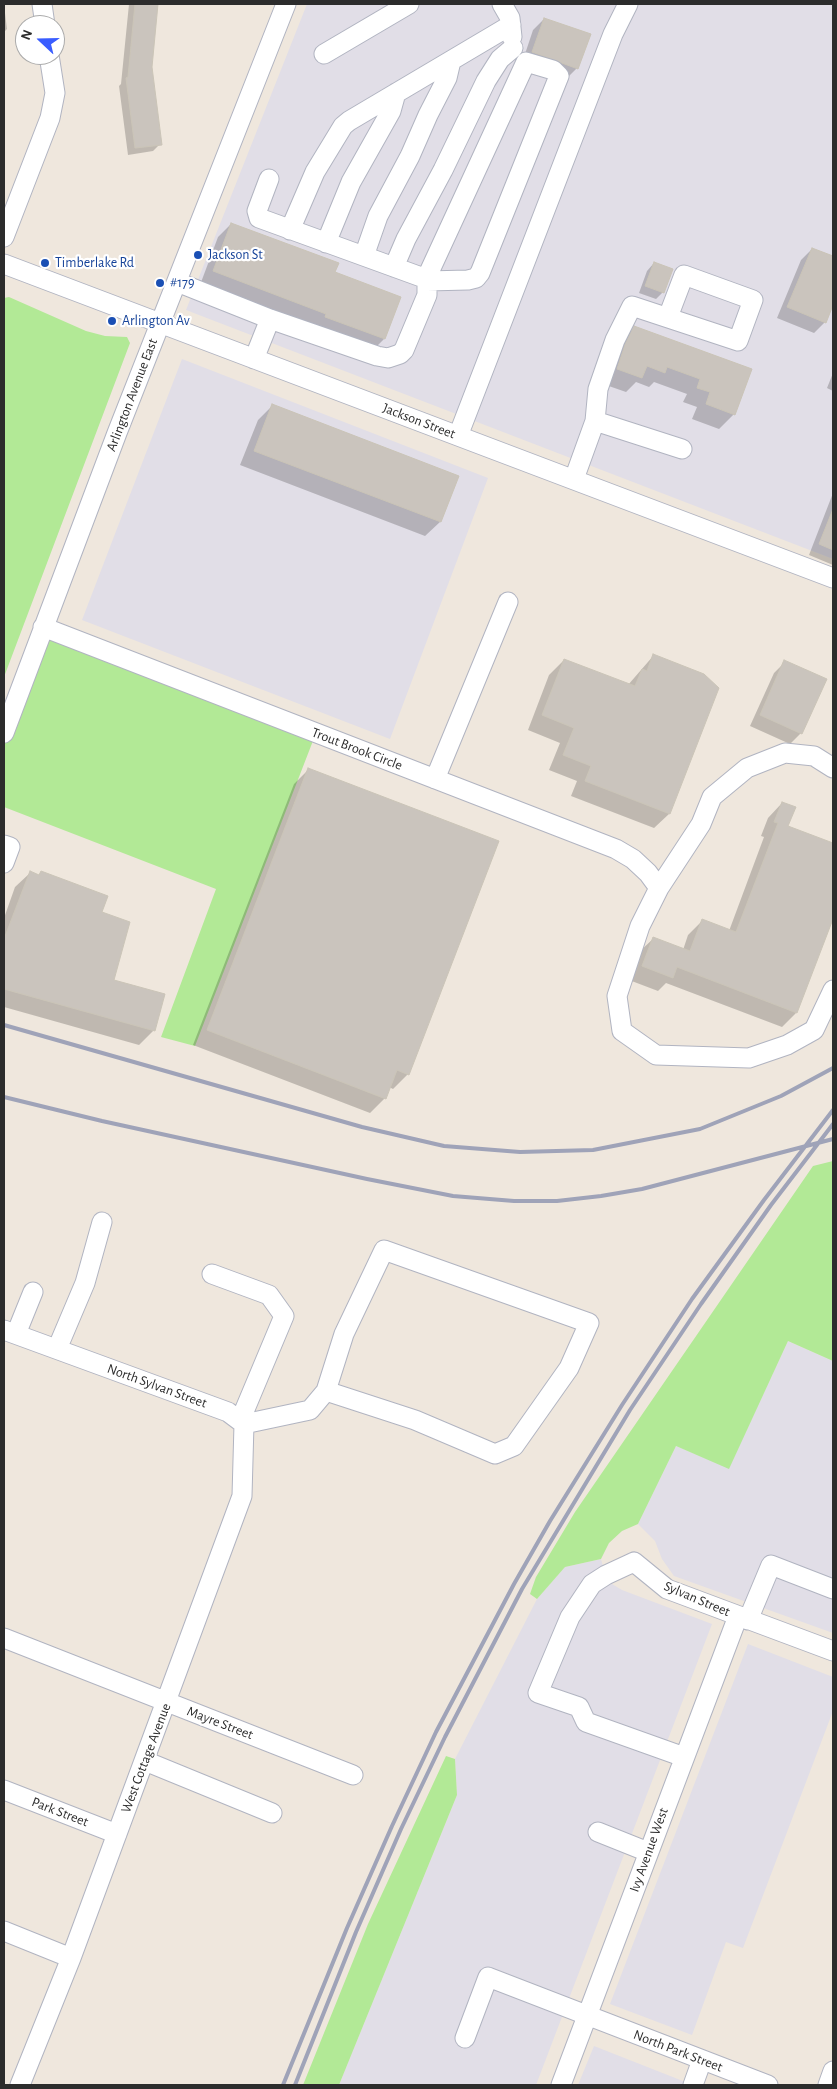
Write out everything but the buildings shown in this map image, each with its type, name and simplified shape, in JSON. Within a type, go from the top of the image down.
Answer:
[{"type":"street","name":"Arlington Avenue East","points":[[4,733],[160,324],[286,4]]},
{"type":"street","points":[[269,179],[257,211],[262,220],[426,280],[472,280],[480,273],[486,260],[559,76],[553,70],[526,62],[514,53],[510,18],[502,4]]},
{"type":"street","points":[[458,436],[613,34],[628,4]]},
{"type":"street","points":[[324,54],[402,5]]},
{"type":"street","points":[[290,230],[316,172],[343,126],[511,25]]},
{"type":"street","points":[[394,267],[406,239],[443,170],[486,81],[500,59],[513,48]]},
{"type":"street","points":[[364,256],[378,216],[410,156],[447,78],[451,61]]},
{"type":"street","points":[[177,282],[377,356],[388,358],[400,354],[407,345],[427,295],[426,280],[526,62]]},
{"type":"street","points":[[4,237],[50,118],[55,93],[51,65]]},
{"type":"street","points":[[326,243],[351,182],[391,110],[396,93]]},
{"type":"street","name":"Jackson Street","points":[[4,264],[833,578]]},
{"type":"street","points":[[574,479],[596,421],[598,389],[615,340],[632,306],[738,341],[753,300],[684,275],[668,317]]},
{"type":"street","points":[[254,359],[270,318]]},
{"type":"street","points":[[596,421],[682,449]]},
{"type":"street","points":[[435,779],[508,602]]},
{"type":"street","name":"Trout Brook Circle","points":[[43,627],[616,849],[633,858],[648,873],[659,888]]},
{"type":"street","points":[[833,768],[814,756],[785,753],[747,768],[712,798],[701,824],[659,888],[640,926],[617,996],[622,1031],[656,1055],[749,1058],[787,1045],[814,1030],[833,990]]},
{"type":"street","points":[[58,1350],[85,1283],[102,1222]]},
{"type":"street","points":[[242,1423],[310,1410],[326,1391],[344,1334],[384,1250],[589,1323],[569,1368],[514,1446],[495,1454],[415,1420],[326,1391]]},
{"type":"street","points":[[212,1274],[269,1295],[284,1316],[242,1423]]},
{"type":"street","points":[[10,1332],[33,1292]]},
{"type":"street","name":"North Sylvan Street","points":[[10,1332],[228,1412],[242,1423]]},
{"type":"street","name":"West Cottage Avenue","points":[[20,2085],[71,1958],[168,1702],[242,1496],[242,1423]]},
{"type":"street","name":"Sylvan Street","points":[[684,1757],[586,1722],[579,1707],[538,1693],[570,1617],[592,1584],[634,1562],[667,1589],[743,1618]]},
{"type":"street","name":"Ivy Avenue West","points":[[561,2085],[684,1757],[743,1618],[771,1565],[833,1589]]},
{"type":"street","points":[[743,1618],[833,1651]]},
{"type":"street","name":"Mayre Street","points":[[4,1638],[353,1775]]},
{"type":"street","points":[[145,1761],[272,1813]]},
{"type":"street","name":"Park Street","points":[[4,1790],[117,1834]]},
{"type":"street","points":[[598,1832],[648,1852]]},
{"type":"street","points":[[4,1931],[71,1958]]},
{"type":"street","name":"North Park Street","points":[[465,2038],[488,1977],[768,2085]]},
{"type":"street","points":[[693,2085],[702,2060]]},
{"type":"street","points":[[828,2085],[833,2071]]},
{"type":"shaded area","points":[[307,4],[833,4],[833,559],[186,310]]},
{"type":"shaded area","points":[[182,359],[488,478],[390,739],[82,620]]},
{"type":"shaded area","points":[[788,1341],[833,1361],[833,1633],[674,1576],[662,1559],[655,1541],[638,1524],[676,1446],[729,1468]]},
{"type":"shaded area","points":[[601,1559],[607,1581],[622,1590],[712,1624],[536,2085],[339,2085],[457,1795],[455,1759],[537,1599],[565,1567]]},
{"type":"shaded area","points":[[748,1644],[833,1677],[833,1711],[743,1948],[726,1942],[692,2035],[610,2004]]},
{"type":"shaded area","points":[[594,2046],[693,2085],[578,2085]]},
{"type":"green space","points":[[9,297],[86,331],[105,336],[127,337],[130,343],[4,677],[4,298]]},
{"type":"green space","points":[[43,627],[316,733],[195,1046],[161,1037],[216,889],[4,807],[4,733]]},
{"type":"green space","points":[[833,1161],[833,1361],[788,1341],[729,1469],[676,1446],[638,1524],[622,1531],[609,1543],[601,1559],[565,1567],[537,1599],[530,1594],[536,1577],[575,1512],[813,1166]]},
{"type":"green space","points":[[446,1756],[455,1759],[457,1795],[339,2085],[303,2085],[368,1924]]},
{"type":"railway","points":[[4,1025],[362,1127],[444,1146],[520,1152],[593,1150],[700,1129],[781,1096],[833,1068]]},
{"type":"railway","points":[[4,1097],[102,1121],[367,1179],[453,1196],[514,1201],[557,1201],[642,1189],[833,1139]]},
{"type":"railway","points":[[283,2085],[347,1928],[392,1826],[436,1732],[514,1584],[550,1521],[622,1405],[692,1299],[833,1110]]},
{"type":"railway","points":[[295,2085],[356,1932],[401,1829],[445,1737],[522,1589],[630,1410],[701,1304],[771,1205],[833,1124]]},
{"type":"place","name":"Jackson St","points":[[198,255]]},
{"type":"place","name":"Timberlake Rd","points":[[45,263]]},
{"type":"place","name":"#179","points":[[160,283]]},
{"type":"place","name":"Arlington Av","points":[[112,321]]}]
